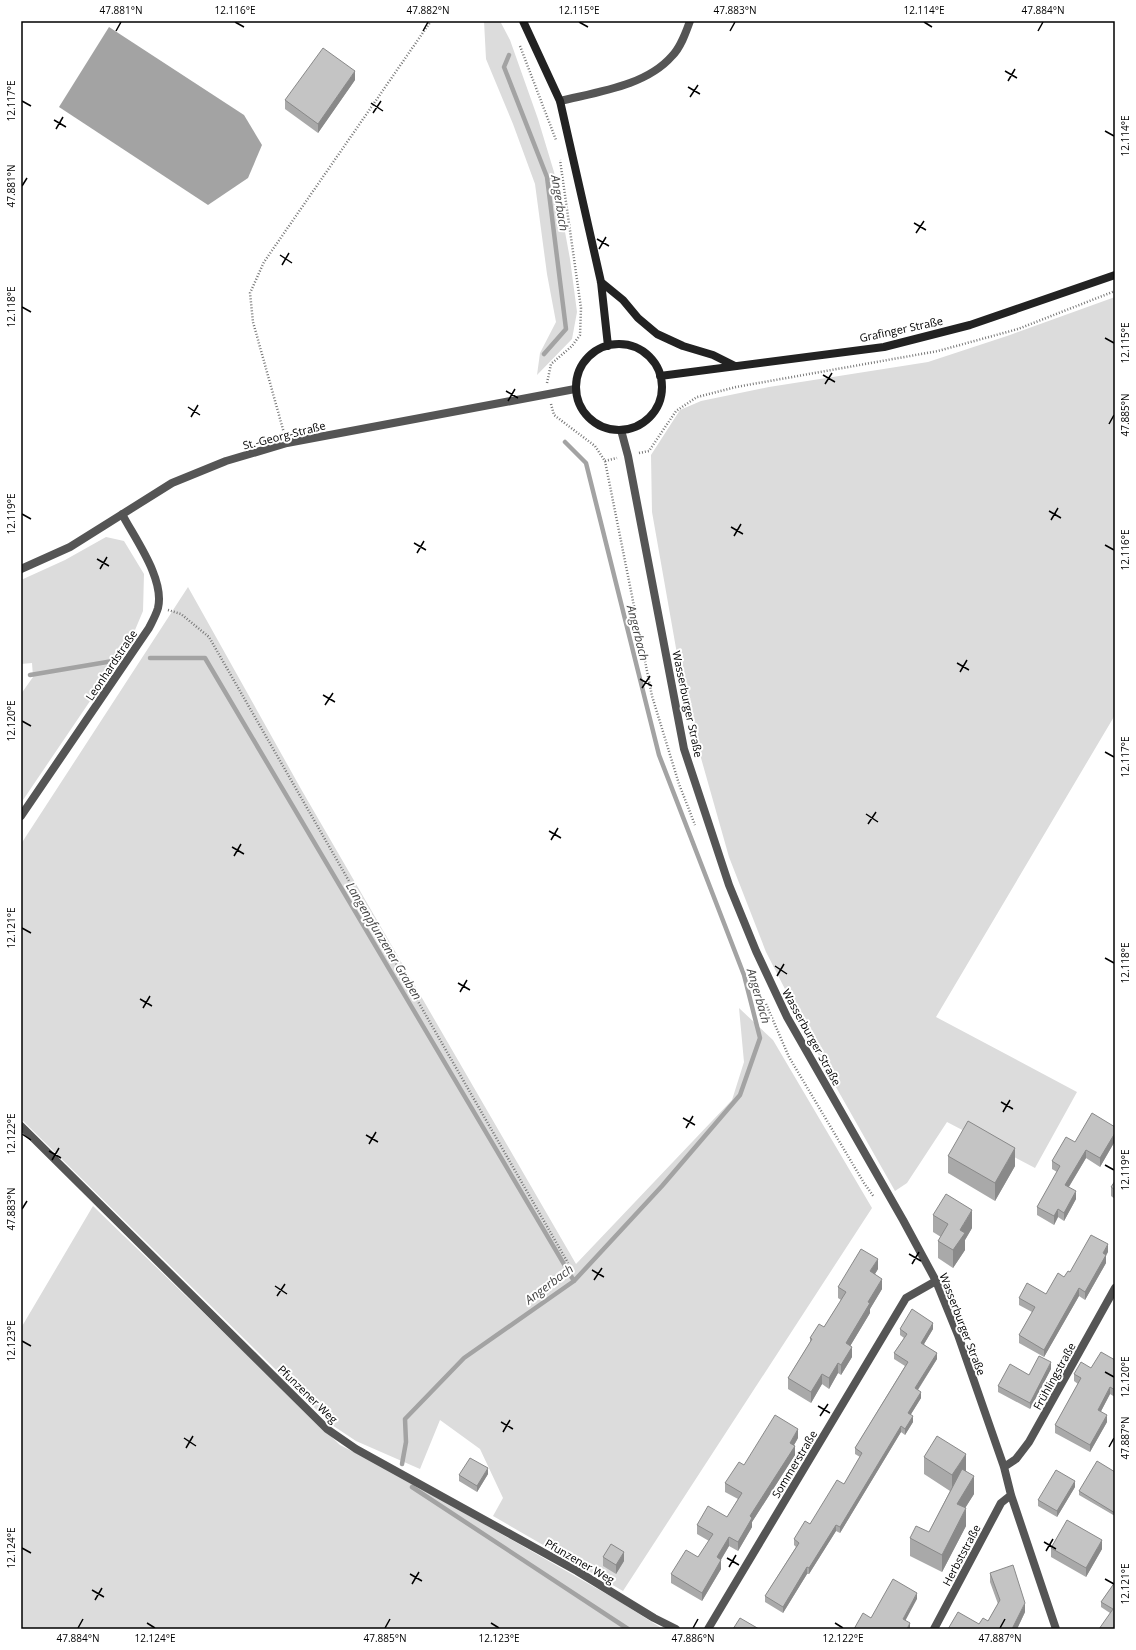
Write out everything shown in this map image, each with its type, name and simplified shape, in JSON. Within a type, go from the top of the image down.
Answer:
[{"type":"main road","points":[[523,21],[560,100],[601,282],[608,346]]},
{"type":"main road","name":"Grafinger Straße","points":[[660,376],[884,347],[970,325],[1115,275]]},
{"type":"main road","points":[[601,282],[623,300],[638,318],[657,334],[683,346],[713,355],[735,366]]},
{"type":"main road","points":[[621,344],[634,347],[646,354],[655,364],[660,376],[662,388],[660,401],[654,412],[645,422],[634,428],[621,430],[608,429],[595,424],[585,414],[578,402],[575,389],[578,374],[584,362],[595,352],[608,346],[621,344]]},
{"type":"street","points":[[560,100],[630,84],[652,72],[672,56],[685,35],[690,21]]},
{"type":"street","name":"St.-Georg-Straße","points":[[21,569],[70,547],[172,483],[226,461],[286,443],[575,389]]},
{"type":"street","name":"Wasserburger Straße","points":[[621,430],[628,456],[684,749],[729,885],[756,951],[787,1017],[936,1281],[958,1335],[1004,1467],[1011,1495],[1056,1629]]},
{"type":"street","name":"Leonhardstraße","points":[[21,816],[149,628],[158,608],[158,588],[152,569],[122,514]]},
{"type":"street","name":"Pfunzener Weg","points":[[21,1126],[327,1429],[356,1449],[577,1571],[654,1618],[676,1629]]},
{"type":"street","name":"Sommerstraße","points":[[708,1629],[906,1298],[936,1281]]},
{"type":"street","name":"Frühlingstraße","points":[[1004,1467],[1016,1459],[1029,1442],[1115,1288]]},
{"type":"street","name":"Herbststraße","points":[[934,1629],[1001,1503],[1011,1495]]},
{"type":"path","points":[[286,443],[253,322],[250,293],[264,262],[431,21]]},
{"type":"path","points":[[520,45],[558,145]]},
{"type":"path","points":[[559,153],[581,308],[580,335],[572,346],[551,364],[547,394],[554,416],[595,446],[605,461],[649,451],[676,411],[697,397],[736,387]]},
{"type":"path","points":[[158,608],[181,614],[209,637],[568,1263]]},
{"type":"shaded area","points":[[484,21],[500,21],[510,40],[538,119],[554,172],[570,259],[577,312],[572,339],[537,375],[540,353],[556,322],[547,274],[535,184],[513,124],[486,59]]},
{"type":"shaded area","points":[[109,27],[244,115],[262,145],[248,178],[208,205],[59,107]]},
{"type":"shaded area","points":[[1115,297],[1115,715],[936,1017],[1077,1092],[1035,1168],[947,1122],[907,1183],[895,1191],[828,1073],[766,952],[729,857],[686,705],[652,512],[651,455],[680,410],[701,401],[769,387],[928,362],[1010,335]]},
{"type":"shaded area","points":[[106,537],[124,541],[144,574],[143,611],[130,642],[21,803],[21,694],[33,677],[32,663],[21,664],[21,580],[65,560]]},
{"type":"shaded area","points":[[188,587],[301,789],[576,1264],[732,1100],[744,1062],[739,1008],[773,1040],[872,1208],[623,1591],[493,1516],[503,1498],[480,1449],[440,1420],[420,1469],[356,1441],[332,1425],[21,1119],[21,844]]},
{"type":"shaded area","points":[[93,1206],[340,1445],[398,1475],[617,1600],[663,1629],[21,1629],[21,1328]]},
{"type":"building","points":[[323,48],[355,71],[318,124],[285,100]]},
{"type":"building","points":[[1092,1113],[1115,1127],[1115,1133],[1100,1158],[1086,1150],[1065,1185],[1076,1191],[1064,1213],[1058,1209],[1054,1216],[1037,1207],[1060,1166],[1052,1161],[1066,1137],[1075,1142]]},
{"type":"building","points":[[968,1121],[1015,1148],[995,1183],[948,1156]]},
{"type":"building","points":[[1115,1181],[1115,1190],[1111,1187]]},
{"type":"building","points":[[946,1194],[972,1210],[960,1230],[965,1233],[953,1250],[938,1241],[948,1224],[933,1215]]},
{"type":"building","points":[[1091,1235],[1108,1244],[1103,1253],[1106,1255],[1085,1292],[1079,1288],[1044,1350],[1019,1335],[1035,1307],[1019,1298],[1027,1283],[1046,1294],[1058,1273],[1064,1277],[1068,1271],[1070,1272]]},
{"type":"building","points":[[861,1249],[878,1259],[870,1271],[882,1279],[868,1302],[870,1303],[846,1343],[852,1347],[841,1365],[838,1363],[829,1378],[822,1374],[811,1392],[788,1378],[812,1339],[810,1338],[819,1324],[824,1327],[846,1292],[838,1287]]},
{"type":"building","points":[[912,1309],[933,1323],[921,1343],[937,1353],[915,1388],[921,1392],[908,1413],[913,1416],[905,1429],[901,1426],[840,1527],[836,1525],[809,1568],[807,1567],[783,1607],[765,1596],[799,1543],[794,1539],[805,1521],[810,1524],[837,1480],[844,1484],[862,1453],[855,1448],[908,1362],[894,1353],[907,1334],[900,1329]]},
{"type":"building","points":[[1101,1352],[1115,1360],[1115,1390],[1110,1387],[1098,1410],[1107,1415],[1090,1445],[1055,1425],[1081,1378],[1074,1374],[1081,1362],[1091,1368]]},
{"type":"building","points":[[1039,1356],[1051,1362],[1030,1403],[998,1386],[1010,1364],[1029,1375]]},
{"type":"building","points":[[775,1415],[798,1429],[790,1443],[795,1446],[750,1516],[752,1518],[738,1542],[729,1537],[717,1557],[721,1560],[702,1593],[671,1574],[686,1550],[698,1557],[713,1534],[697,1525],[708,1506],[727,1517],[742,1493],[725,1483],[739,1462],[744,1465]]},
{"type":"building","points":[[937,1436],[966,1454],[952,1475],[924,1457]]},
{"type":"building","points":[[470,1458],[488,1468],[477,1486],[459,1475]]},
{"type":"building","points":[[1097,1461],[1115,1472],[1115,1513],[1079,1491]]},
{"type":"building","points":[[962,1469],[974,1476],[957,1504],[966,1508],[942,1555],[910,1538],[916,1526],[929,1532]]},
{"type":"building","points":[[1056,1470],[1075,1481],[1057,1511],[1038,1500]]},
{"type":"building","points":[[1067,1520],[1102,1540],[1086,1568],[1051,1548]]},
{"type":"building","points":[[611,1544],[624,1552],[616,1565],[603,1557]]},
{"type":"building","points":[[1013,1565],[1025,1603],[1012,1629],[948,1629],[958,1612],[979,1624],[983,1618],[988,1621],[1000,1600],[990,1573]]},
{"type":"building","points":[[893,1579],[917,1593],[903,1619],[910,1623],[907,1629],[854,1629],[863,1613],[871,1618]]},
{"type":"building","points":[[1115,1582],[1115,1629],[1099,1629],[1113,1609],[1101,1602]]},
{"type":"building","points":[[740,1618],[759,1629],[733,1629]]},
{"type":"waterway","name":"Angerbach","points":[[509,55],[504,67],[547,177],[566,329],[544,354]]},
{"type":"waterway","name":"Angerbach","points":[[402,1464],[406,1442],[405,1419],[464,1358],[574,1281],[662,1186],[740,1095],[760,1038],[744,975],[659,755],[586,463],[565,442]]},
{"type":"waterway","name":"Langenpfunzener Graben","points":[[150,658],[205,658],[574,1281]]},
{"type":"waterway","points":[[30,675],[113,661]]},
{"type":"waterway","name":"Angerbach","points":[[412,1487],[628,1629]]}]
